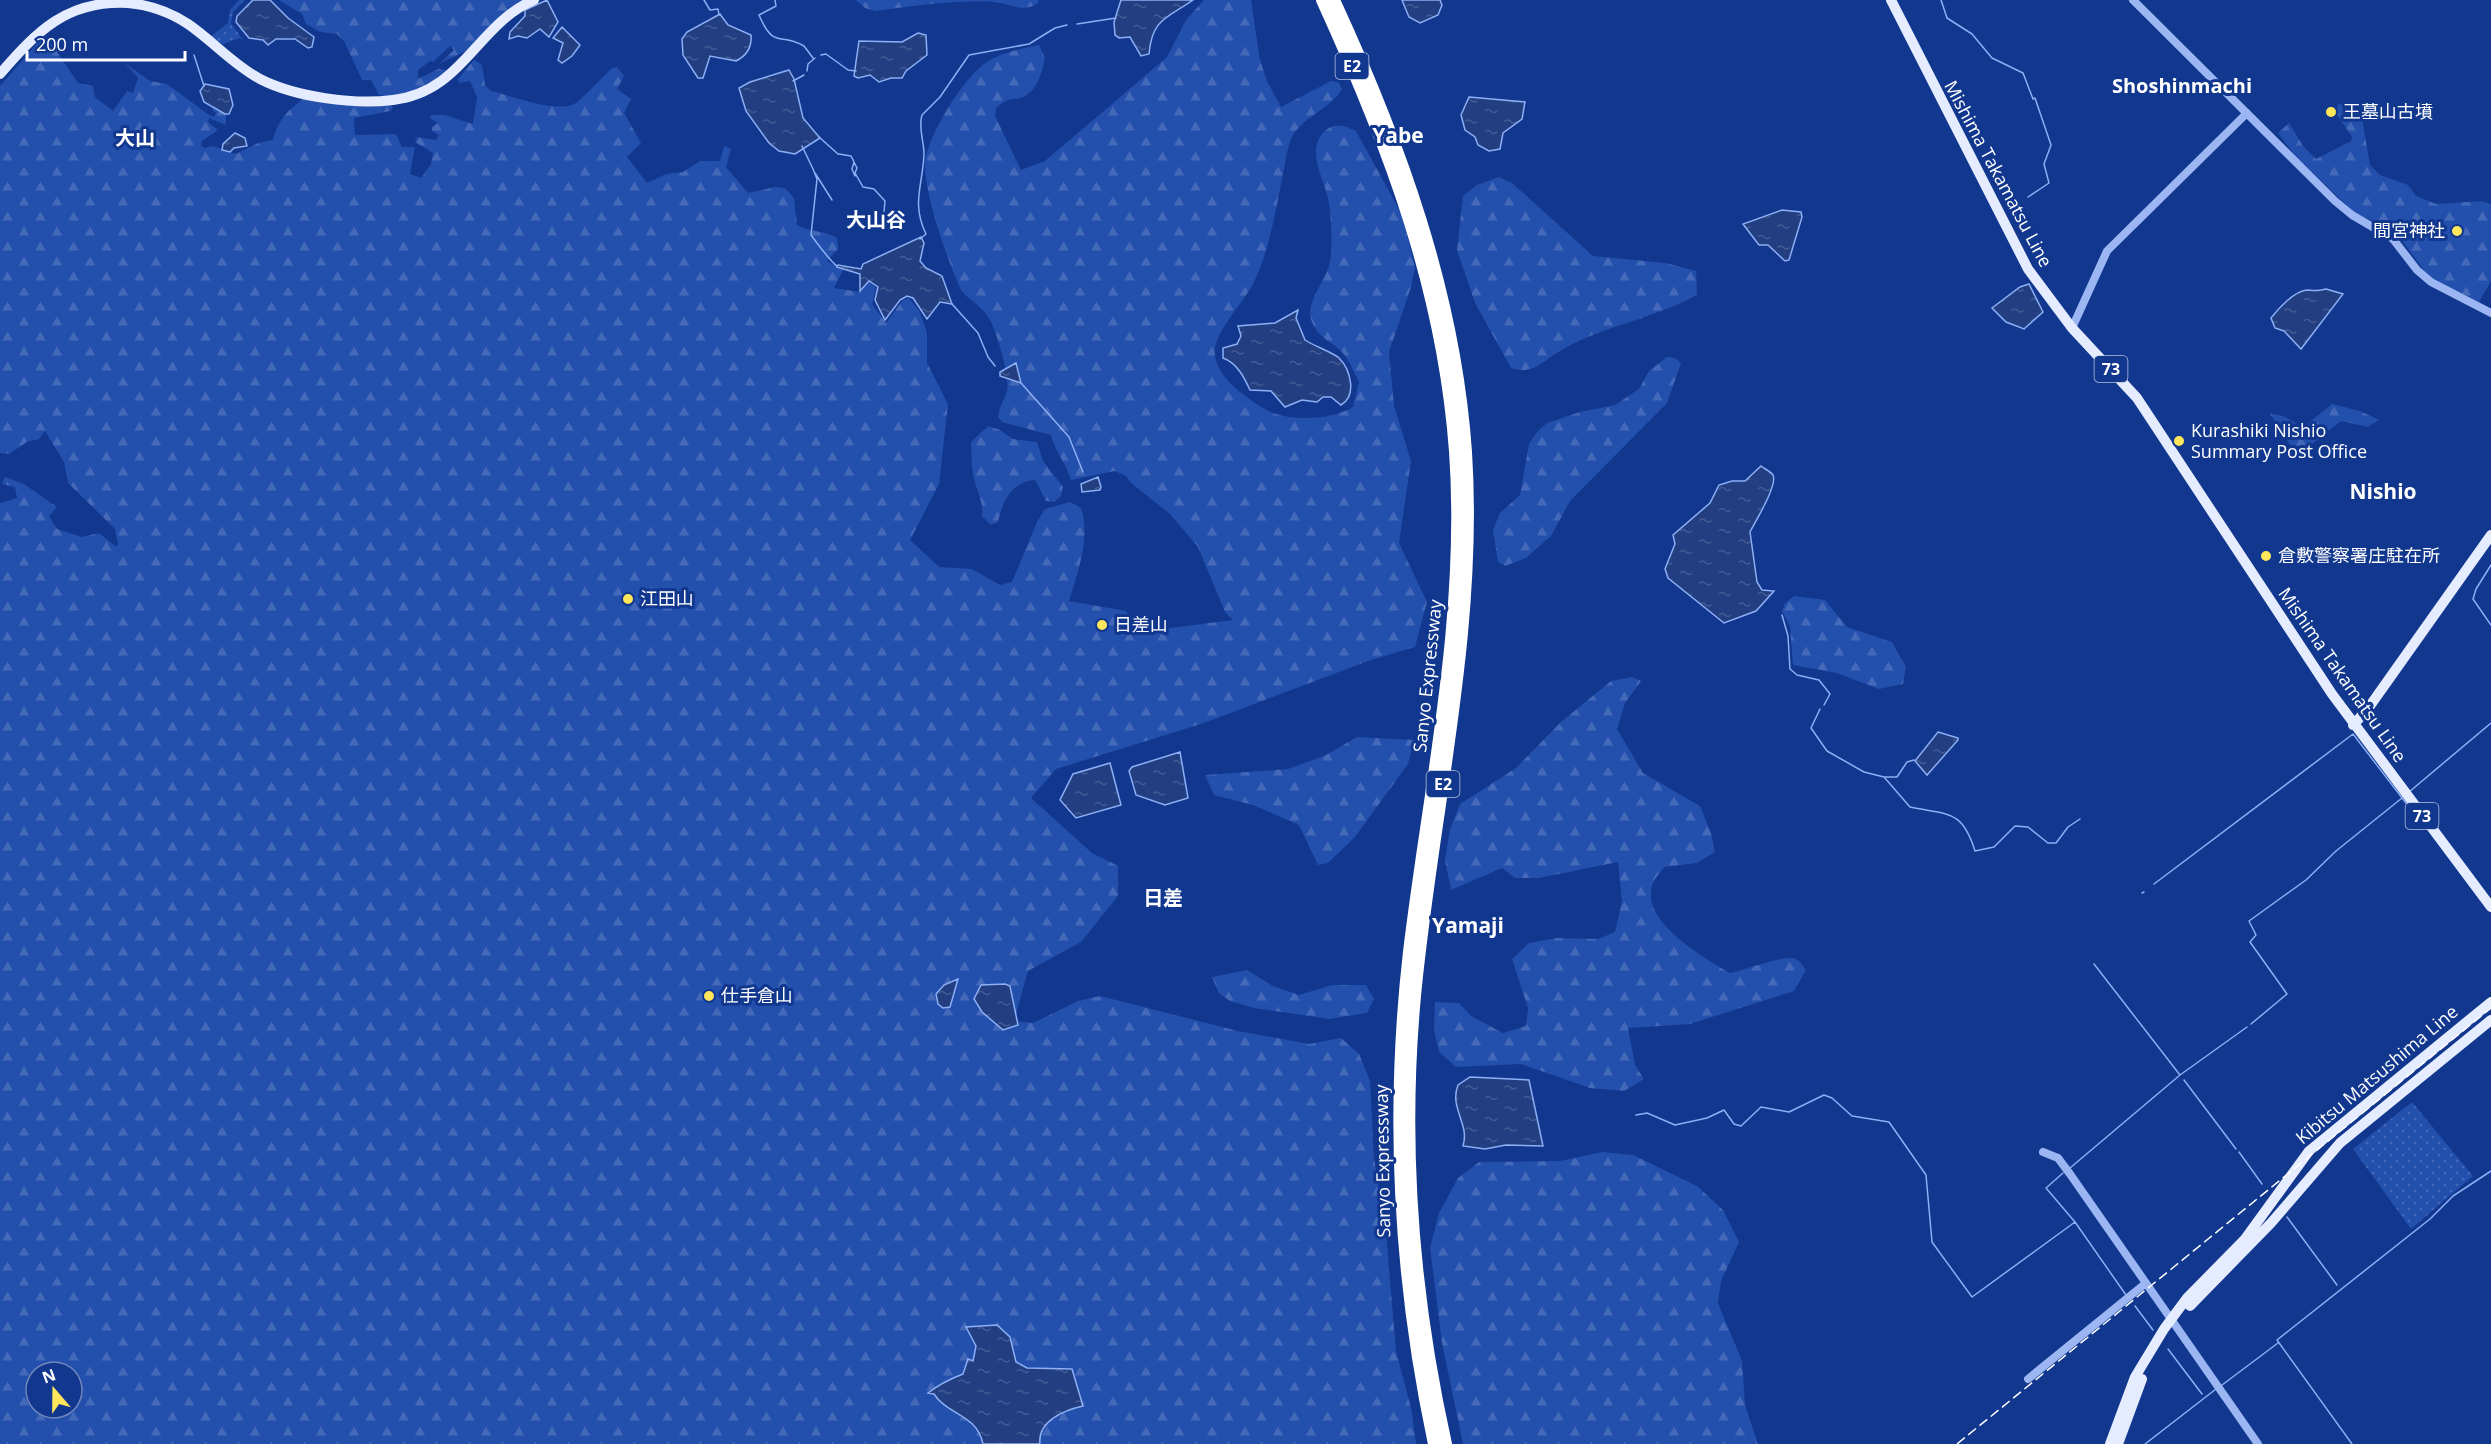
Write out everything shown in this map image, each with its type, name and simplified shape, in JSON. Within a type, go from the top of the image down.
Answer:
[{"type":"highway","name":"Sanyo Expressway","points":[[1322,0],[1414,198],[1439,285],[1454,359],[1466,453],[1467,566],[1463,633],[1417,973],[1411,1039],[1408,1129],[1414,1258],[1427,1348],[1446,1444]]},
{"type":"highway","name":"Sanyo Expressway","points":[[1334,0],[1385,132],[1420,248],[1437,320],[1452,412],[1457,485],[1457,568],[1452,630],[1409,952],[1397,1129],[1404,1260],[1412,1327],[1434,1444]]},
{"type":"main road","points":[[0,74],[31,39],[64,13],[88,4],[118,3],[156,9],[177,18],[196,30],[236,64],[278,87],[313,96],[392,101],[419,94],[441,83],[461,67],[502,20],[534,0]]},
{"type":"main road","name":"Mishima Takamatsu Line","points":[[1891,0],[2028,269],[2073,328],[2137,398],[2353,725],[2491,907]]},
{"type":"main road","points":[[2353,725],[2367,710],[2491,535]]},
{"type":"main road","name":"Kibitsu Matsushima Line","points":[[2118,1444],[2141,1382],[2187,1298],[2245,1239],[2309,1151],[2491,1002]]},
{"type":"main road","name":"Kibitsu Matsushima Line","points":[[2110,1444],[2135,1377],[2173,1322],[2271,1224],[2340,1143],[2491,1020]]},
{"type":"street","points":[[2133,0],[2335,201],[2352,215],[2393,239],[2423,276],[2491,313]]},
{"type":"street","points":[[2073,328],[2107,251],[2247,113]]},
{"type":"street","points":[[2043,1152],[2058,1158],[2258,1444]]},
{"type":"street","points":[[2028,1379],[2146,1283]]},
{"type":"green space","points":[[239,0],[245,0],[233,12],[231,23],[243,40],[239,38],[223,44],[212,39],[211,36],[228,23],[230,10]]},
{"type":"green space","points":[[279,0],[524,0],[505,12],[468,50],[439,64],[454,50],[450,46],[433,62],[430,61],[418,70],[418,79],[438,69],[447,70],[465,54],[448,72],[427,86],[403,95],[391,96],[379,95],[371,80],[362,80],[344,41],[337,34],[320,32],[306,24],[302,14]]},
{"type":"green space","points":[[856,0],[1038,0],[1038,3],[1022,8],[994,2],[964,2],[876,11],[865,8]]},
{"type":"green space","points":[[1204,0],[1251,0],[1260,60],[1267,81],[1281,107],[1331,81],[1338,82],[1342,89],[1331,102],[1302,124],[1291,139],[1271,233],[1259,272],[1218,338],[1215,356],[1217,364],[1233,386],[1272,413],[1308,418],[1332,415],[1353,407],[1359,382],[1344,354],[1318,331],[1310,314],[1313,300],[1328,270],[1331,255],[1329,203],[1318,165],[1316,146],[1326,130],[1337,125],[1356,131],[1402,215],[1415,267],[1411,287],[1389,352],[1394,406],[1411,461],[1399,543],[1427,602],[1415,647],[1368,661],[1204,723],[1056,769],[1031,798],[1092,853],[1118,866],[1118,896],[1081,942],[1028,971],[1014,1021],[1033,1023],[1078,1001],[1100,996],[1238,1031],[1309,1044],[1341,1038],[1359,1054],[1370,1081],[1374,1157],[1386,1233],[1396,1351],[1412,1412],[1416,1444],[0,1444],[0,503],[17,498],[15,487],[2,484],[5,477],[24,484],[57,507],[49,516],[57,529],[82,537],[99,533],[115,546],[118,545],[115,529],[68,483],[64,462],[45,431],[39,439],[27,442],[9,454],[0,453],[0,86],[43,37],[49,40],[78,83],[93,86],[95,97],[113,111],[127,91],[133,93],[138,78],[125,63],[150,81],[167,84],[214,117],[216,113],[212,110],[214,107],[226,115],[226,125],[209,118],[208,122],[218,130],[202,141],[201,146],[205,148],[213,146],[236,154],[258,143],[273,140],[284,116],[303,99],[391,105],[393,108],[390,111],[354,118],[355,135],[396,134],[402,147],[415,147],[410,174],[421,178],[431,164],[433,153],[415,142],[417,137],[436,140],[439,135],[432,131],[432,127],[438,123],[430,118],[431,115],[445,115],[473,124],[477,97],[470,81],[459,83],[458,79],[474,60],[482,65],[485,85],[491,91],[533,103],[556,106],[574,104],[612,68],[617,67],[624,76],[617,89],[631,99],[624,113],[641,143],[627,157],[647,183],[666,174],[683,172],[700,161],[720,161],[724,146],[731,149],[726,167],[748,193],[775,187],[785,188],[794,198],[797,225],[837,238],[838,249],[827,261],[843,270],[834,288],[860,292],[869,282],[876,288],[872,304],[886,323],[903,300],[909,298],[920,312],[927,333],[927,363],[948,404],[939,484],[910,540],[939,567],[972,569],[1000,585],[1012,582],[1037,522],[1045,509],[1070,502],[1081,508],[1085,531],[1082,554],[1069,601],[1126,611],[1138,632],[1233,620],[1225,612],[1198,547],[1170,514],[1131,483],[1126,476],[1115,471],[1071,480],[1051,435],[1002,422],[998,417],[1007,391],[1005,367],[1000,348],[989,317],[960,288],[933,210],[925,165],[939,124],[958,93],[978,69],[999,56],[1039,45],[1045,58],[1039,79],[1033,89],[1025,96],[1006,101],[996,108],[995,116],[1021,170],[1045,161],[1167,57],[1186,20]]},
{"type":"green space","points":[[2351,102],[2360,106],[2370,165],[2380,175],[2408,185],[2416,196],[2436,204],[2482,201],[2491,204],[2491,281],[2479,302],[2429,277],[2400,238],[2389,228],[2356,214],[2297,158],[2278,133],[2289,123],[2303,146],[2316,159],[2351,141],[2352,137],[2336,113],[2338,104]]},
{"type":"green space","points":[[1499,177],[1512,183],[1593,256],[1666,263],[1696,271],[1697,295],[1576,342],[1532,369],[1511,368],[1475,303],[1457,250],[1463,196],[1477,185]]},
{"type":"green space","points":[[1667,357],[1675,358],[1681,363],[1667,403],[1570,501],[1551,536],[1526,558],[1505,566],[1498,562],[1493,530],[1500,513],[1520,495],[1529,444],[1537,432],[1547,423],[1580,412],[1615,405],[1639,389],[1649,371]]},
{"type":"green space","points":[[2332,404],[2360,411],[2379,420],[2368,427],[2341,421],[2307,448],[2290,445],[2270,414],[2282,416],[2305,426]]},
{"type":"green space","points":[[988,426],[1000,430],[1013,439],[1037,442],[1043,461],[1063,487],[1061,496],[1054,502],[1046,501],[1035,480],[1020,484],[1009,494],[998,522],[991,525],[982,516],[982,505],[972,469],[971,442]]},
{"type":"green space","points":[[1794,596],[1825,600],[1847,627],[1892,642],[1906,667],[1903,684],[1879,689],[1837,673],[1793,665],[1790,626],[1782,611],[1785,603]]},
{"type":"green space","points":[[1632,677],[1641,681],[1625,703],[1617,729],[1643,773],[1700,806],[1711,833],[1715,852],[1697,863],[1664,867],[1653,883],[1651,897],[1655,911],[1676,937],[1730,973],[1774,960],[1790,958],[1796,959],[1806,970],[1794,991],[1690,1024],[1628,1028],[1635,1065],[1644,1079],[1624,1091],[1590,1088],[1521,1064],[1456,1067],[1439,1052],[1434,1030],[1435,1002],[1459,1003],[1471,1016],[1503,1033],[1526,1026],[1528,1008],[1512,959],[1529,943],[1557,938],[1598,939],[1615,932],[1622,901],[1618,862],[1539,878],[1515,878],[1502,868],[1451,890],[1445,860],[1450,829],[1460,804],[1516,768],[1561,722],[1611,681]]},
{"type":"green space","points":[[1357,737],[1414,740],[1408,764],[1355,837],[1328,863],[1318,865],[1299,825],[1253,805],[1214,795],[1205,775],[1288,769],[1326,755]]},
{"type":"green space","points":[[1247,970],[1273,986],[1299,995],[1332,985],[1366,985],[1374,999],[1367,1013],[1329,1019],[1254,1008],[1230,1001],[1219,993],[1212,977]]},
{"type":"green space","points":[[2412,1102],[2473,1176],[2411,1229],[2353,1149]]},
{"type":"green space","points":[[1602,1152],[1633,1155],[1697,1186],[1723,1210],[1739,1242],[1721,1281],[1718,1303],[1742,1361],[1745,1405],[1758,1444],[1463,1444],[1442,1343],[1430,1248],[1439,1213],[1458,1178],[1479,1162],[1560,1161]]},
{"type":"water","points":[[253,0],[270,0],[288,18],[314,37],[312,47],[308,48],[295,39],[276,39],[268,45],[263,40],[249,38],[236,22],[237,16]]},
{"type":"water","points":[[547,0],[558,22],[549,37],[540,29],[527,38],[518,36],[509,39],[510,32],[525,16],[525,10]]},
{"type":"water","points":[[1121,0],[1193,0],[1163,20],[1154,33],[1149,54],[1141,56],[1130,37],[1119,38],[1115,35],[1114,22]]},
{"type":"water","points":[[1402,0],[1440,0],[1442,5],[1438,15],[1420,23],[1409,17]]},
{"type":"water","points":[[720,14],[728,25],[751,35],[749,47],[743,57],[736,61],[710,56],[703,78],[698,78],[683,55],[682,39],[687,32]]},
{"type":"water","points":[[562,27],[580,45],[572,56],[562,63],[558,60],[563,43],[553,38]]},
{"type":"water","points":[[918,33],[926,35],[927,55],[906,71],[902,78],[891,78],[879,82],[870,75],[858,78],[854,76],[859,41],[902,42]]},
{"type":"water","points":[[789,70],[794,79],[803,118],[820,138],[795,154],[779,151],[769,143],[746,111],[739,88],[750,82]]},
{"type":"water","points":[[205,84],[229,89],[233,105],[229,114],[204,102],[200,91]]},
{"type":"water","points":[[1469,97],[1525,102],[1522,119],[1503,133],[1500,149],[1489,151],[1478,145],[1475,137],[1465,130],[1461,115]]},
{"type":"water","points":[[235,133],[245,138],[247,146],[234,148],[230,152],[222,150],[223,144]]},
{"type":"water","points":[[1782,210],[1801,212],[1802,217],[1789,260],[1785,261],[1768,245],[1759,245],[1743,224]]},
{"type":"water","points":[[921,237],[924,243],[920,261],[926,268],[942,276],[952,304],[940,302],[927,319],[913,298],[907,296],[900,300],[885,320],[875,300],[878,287],[869,281],[860,291],[860,274],[837,267],[838,265],[861,269],[863,264]]},
{"type":"water","points":[[2029,284],[2043,312],[2024,329],[2006,322],[1992,308],[2020,287]]},
{"type":"water","points":[[2326,289],[2343,294],[2301,349],[2284,331],[2275,328],[2271,318],[2282,305],[2302,291]]},
{"type":"water","points":[[1298,310],[1296,318],[1305,340],[1339,358],[1347,369],[1351,389],[1346,401],[1341,405],[1331,397],[1323,397],[1317,402],[1302,400],[1285,407],[1271,391],[1250,390],[1243,375],[1223,358],[1223,348],[1237,344],[1241,336],[1238,326],[1275,323]]},
{"type":"water","points":[[1016,363],[1021,383],[1000,376],[1000,372]]},
{"type":"water","points":[[1761,466],[1773,475],[1774,480],[1750,532],[1757,582],[1762,590],[1774,591],[1756,611],[1724,623],[1668,578],[1665,569],[1675,544],[1673,535],[1710,503],[1719,485],[1732,481],[1745,481]]},
{"type":"water","points":[[1098,477],[1100,490],[1082,492],[1081,484]]},
{"type":"water","points":[[1938,732],[1958,738],[1958,740],[1927,775],[1915,761]]},
{"type":"water","points":[[1180,752],[1188,798],[1165,805],[1136,795],[1129,771],[1132,767]]},
{"type":"water","points":[[1110,763],[1121,805],[1076,818],[1060,800],[1073,774]]},
{"type":"water","points":[[958,979],[950,1007],[943,1008],[938,1004],[936,994],[944,985]]},
{"type":"water","points":[[1005,984],[1010,986],[1018,1025],[1003,1030],[982,1012],[974,999],[981,985]]},
{"type":"water","points":[[1470,1077],[1529,1080],[1543,1146],[1506,1145],[1485,1149],[1463,1146],[1464,1130],[1457,1109],[1456,1093],[1458,1085]]},
{"type":"water","points":[[997,1325],[1010,1337],[1016,1362],[1027,1368],[1072,1369],[1083,1406],[1068,1410],[1048,1423],[1040,1436],[1040,1444],[983,1444],[975,1426],[946,1406],[934,1394],[928,1393],[944,1382],[963,1374],[968,1359],[973,1361],[976,1346],[966,1327]]},
{"type":"waterway","points":[[704,0],[710,10],[718,9],[719,15]]},
{"type":"waterway","points":[[775,0],[776,6],[759,15],[764,26],[774,36],[804,46],[813,58]]},
{"type":"waterway","points":[[1941,0],[1947,18],[1972,34],[1992,58],[2023,73],[2033,99],[2035,98],[2051,145],[2044,164],[2049,183],[2028,197]]},
{"type":"waterway","points":[[1077,24],[1116,18]]},
{"type":"waterway","points":[[920,239],[926,234],[919,213],[924,154],[922,115],[940,97],[969,55],[1029,44],[1055,28],[1067,25]]},
{"type":"waterway","points":[[821,55],[826,54],[848,70],[856,71]]},
{"type":"waterway","points":[[194,55],[204,86]]},
{"type":"waterway","points":[[807,71],[808,64],[815,58]]},
{"type":"waterway","points":[[793,81],[804,75]]},
{"type":"waterway","points":[[819,137],[838,154]]},
{"type":"waterway","points":[[802,146],[813,169]]},
{"type":"waterway","points":[[839,154],[851,156],[857,168],[855,173],[863,187],[874,189],[885,201],[883,222]]},
{"type":"waterway","points":[[854,162],[852,169],[855,176]]},
{"type":"waterway","points":[[813,169],[817,179],[811,235],[837,266]]},
{"type":"waterway","points":[[815,173],[832,200]]},
{"type":"waterway","points":[[952,304],[978,333],[988,357],[995,366]]},
{"type":"waterway","points":[[1021,383],[1069,437],[1083,472]]},
{"type":"waterway","points":[[2491,565],[2476,589],[2473,599],[2491,625]]},
{"type":"waterway","points":[[1782,615],[1788,636],[1790,669],[1797,675],[1819,680],[1830,694],[1824,705]]},
{"type":"waterway","points":[[1820,709],[1811,728],[1827,751],[1864,772],[1884,777],[1910,807],[1952,816],[1965,828],[1975,851],[1994,847],[2015,826],[2028,827],[2048,843],[2056,843],[2068,827],[2080,819]]},
{"type":"waterway","points":[[2409,792],[2491,723]]},
{"type":"waterway","points":[[2154,884],[2353,734],[2419,820]]},
{"type":"waterway","points":[[1885,777],[1897,777],[1907,762],[1914,760]]},
{"type":"waterway","points":[[2251,1024],[2287,994],[2250,942],[2256,935],[2249,921],[2306,880],[2336,851],[2402,798]]},
{"type":"waterway","points":[[2094,964],[2180,1075]]},
{"type":"waterway","points":[[2070,1168],[2180,1075],[2247,1027]]},
{"type":"waterway","points":[[2184,1080],[2236,1149]]},
{"type":"waterway","points":[[1636,1115],[1647,1113],[1675,1125],[1707,1118],[1724,1110],[1734,1124],[1741,1126],[1761,1107],[1789,1112],[1824,1095],[1832,1098],[1852,1116],[1889,1122],[1926,1175],[1932,1242],[1972,1297],[2075,1222],[2126,1295]]},
{"type":"waterway","points":[[2239,1152],[2262,1184]]},
{"type":"waterway","points":[[2352,1444],[2277,1340],[2430,1219],[2453,1196],[2491,1171]]},
{"type":"waterway","points":[[2063,1173],[2046,1188],[2075,1222]]},
{"type":"waterway","points":[[2287,1217],[2337,1285]]},
{"type":"waterway","points":[[2135,1306],[2153,1330]]},
{"type":"waterway","points":[[2222,1385],[2278,1343]]},
{"type":"waterway","points":[[2168,1349],[2202,1394]]},
{"type":"waterway","points":[[2145,1444],[2216,1389]]},
{"type":"railway","points":[[1957,1444],[2491,1008]]},
{"type":"place","name":"王墓山古墳","points":[[2331,112]]},
{"type":"place","name":"間宮神社","points":[[2457,231]]},
{"type":"place","name":"Kurashiki Nishio Summary Post Office","points":[[2179,441]]},
{"type":"place","name":"倉敷警察署庄駐在所","points":[[2266,556]]},
{"type":"place","name":"江田山","points":[[628,599]]},
{"type":"place","name":"日差山","points":[[1102,625]]},
{"type":"place","name":"仕手倉山","points":[[709,996]]},
{"type":"district","name":"Shoshinmachi","points":[[2182,86]]},
{"type":"district","name":"Yabe","points":[[1398,136]]},
{"type":"district","name":"大山","points":[[135,138]]},
{"type":"district","name":"大山谷","points":[[876,220]]},
{"type":"district","name":"Nishio","points":[[2383,492]]},
{"type":"district","name":"日差","points":[[1163,898]]},
{"type":"district","name":"Yamaji","points":[[1468,926]]}]
